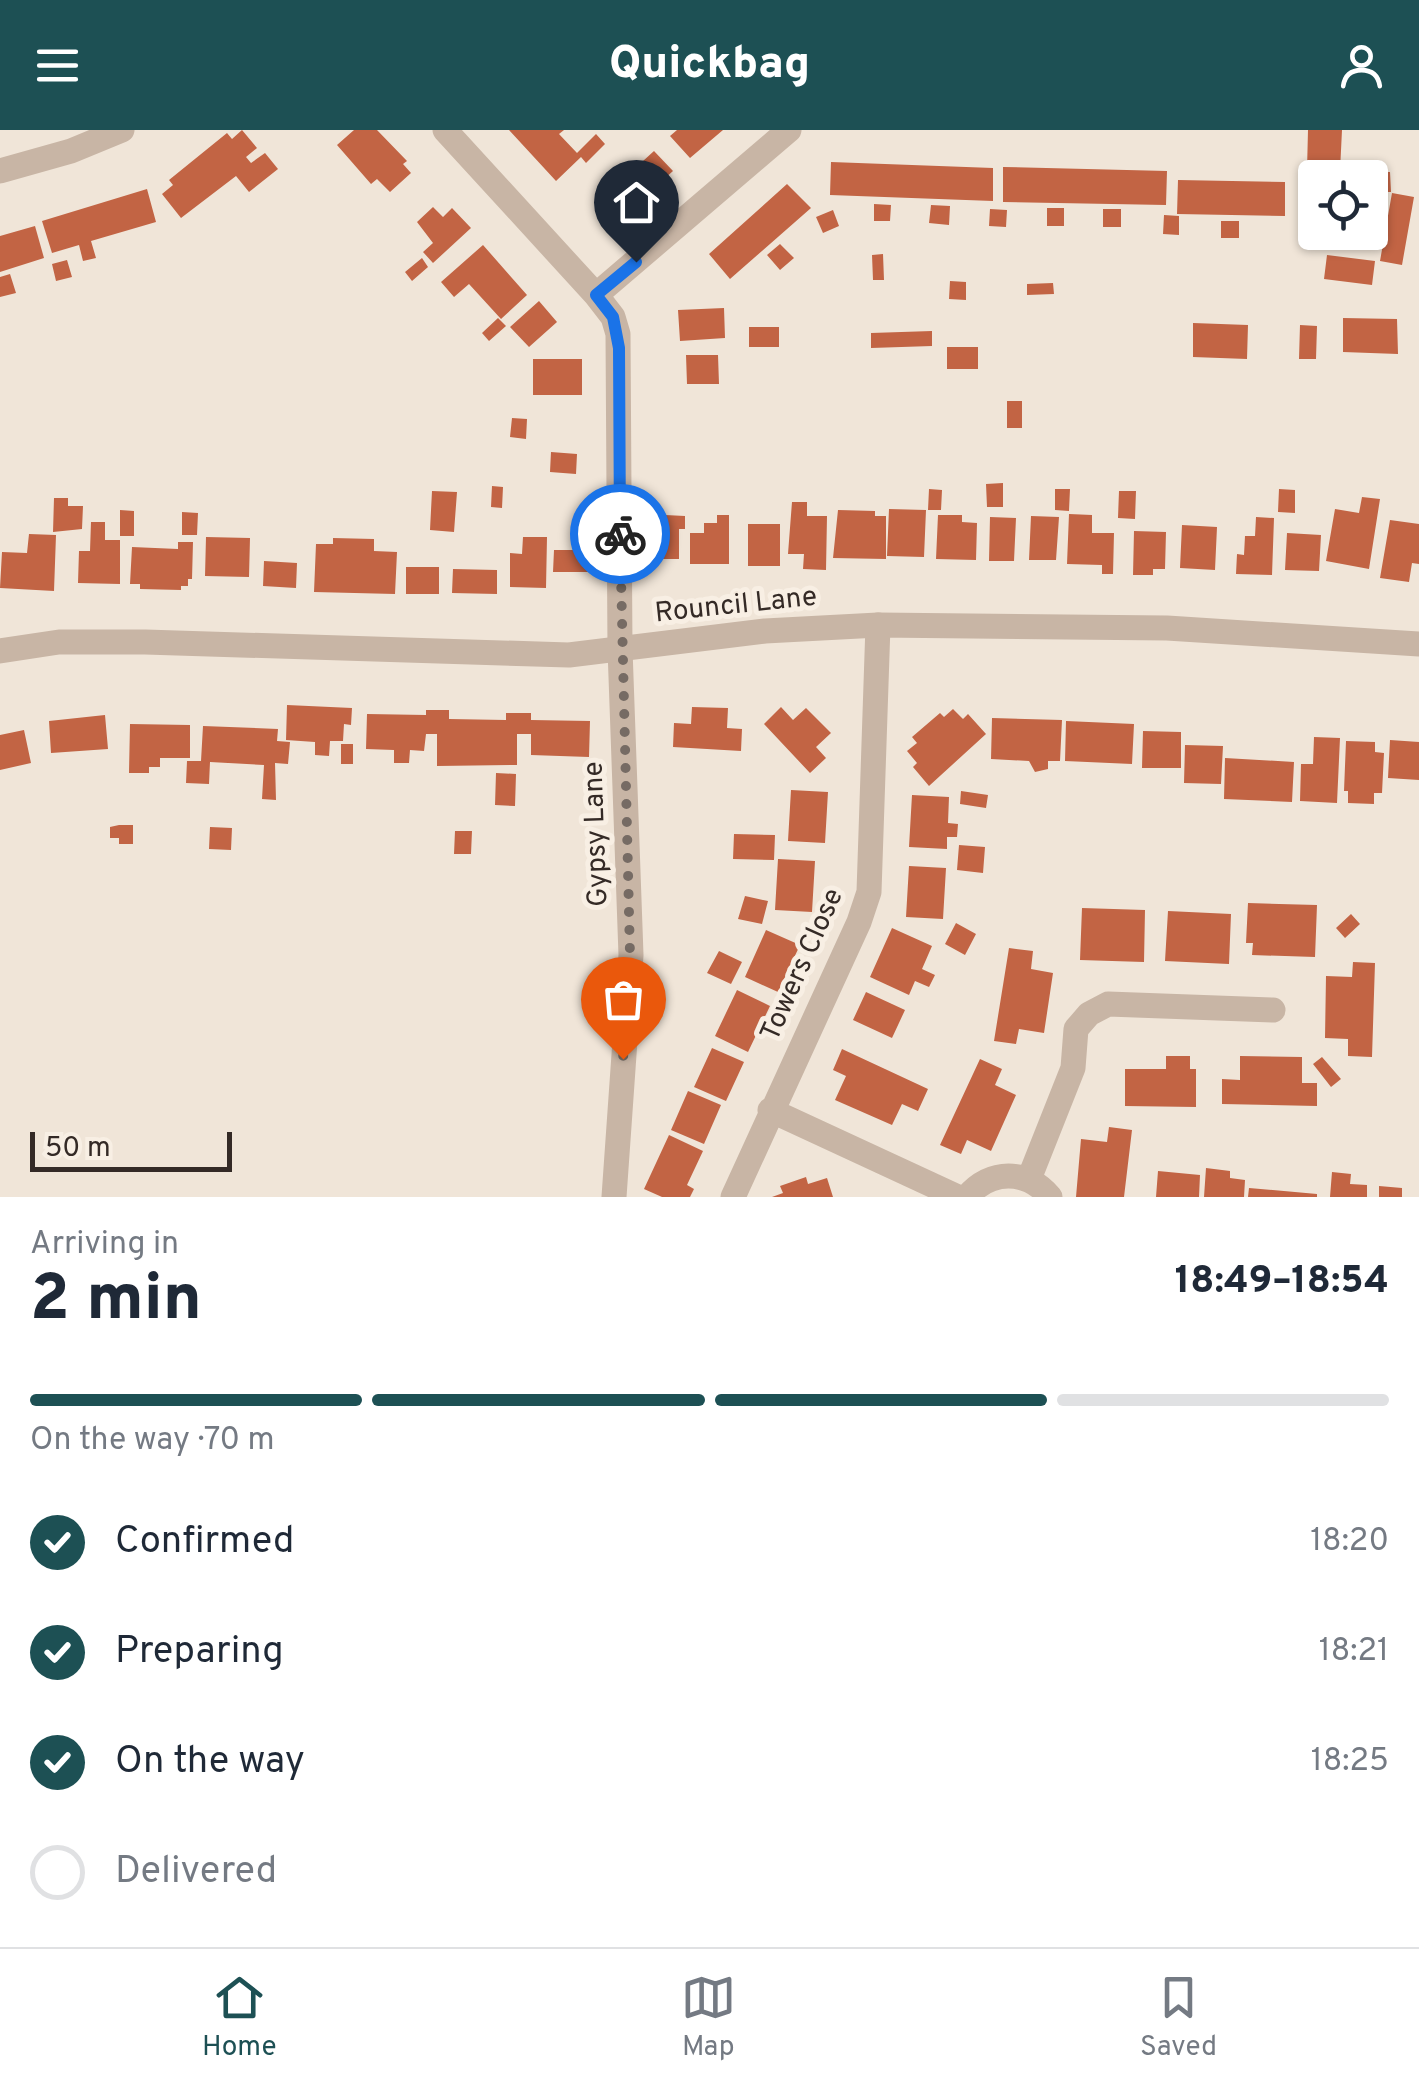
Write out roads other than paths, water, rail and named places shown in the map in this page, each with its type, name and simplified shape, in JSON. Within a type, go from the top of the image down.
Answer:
[{"type":"street","points":[[0,171],[71,151],[122,130]]},
{"type":"street","name":"Gypsy Lane","points":[[445,130],[596,295],[613,317],[619,348],[620,649],[630,955],[614,1197]]},
{"type":"street","points":[[596,295],[789,130]]},
{"type":"street","name":"Rouncil Lane","points":[[0,651],[59,642],[569,655],[765,631],[878,624],[1167,628],[1419,644]]},
{"type":"street","name":"Towers Close","points":[[732,1197],[859,922],[869,892],[878,624]]},
{"type":"street","points":[[1030,1179],[1073,1068],[1076,1029],[1089,1014],[1108,1004],[1273,1010]]},
{"type":"street","points":[[770,1110],[958,1197]]},
{"type":"street","points":[[968,1197],[991,1178],[1012,1174],[1030,1179],[1050,1197]]}]
